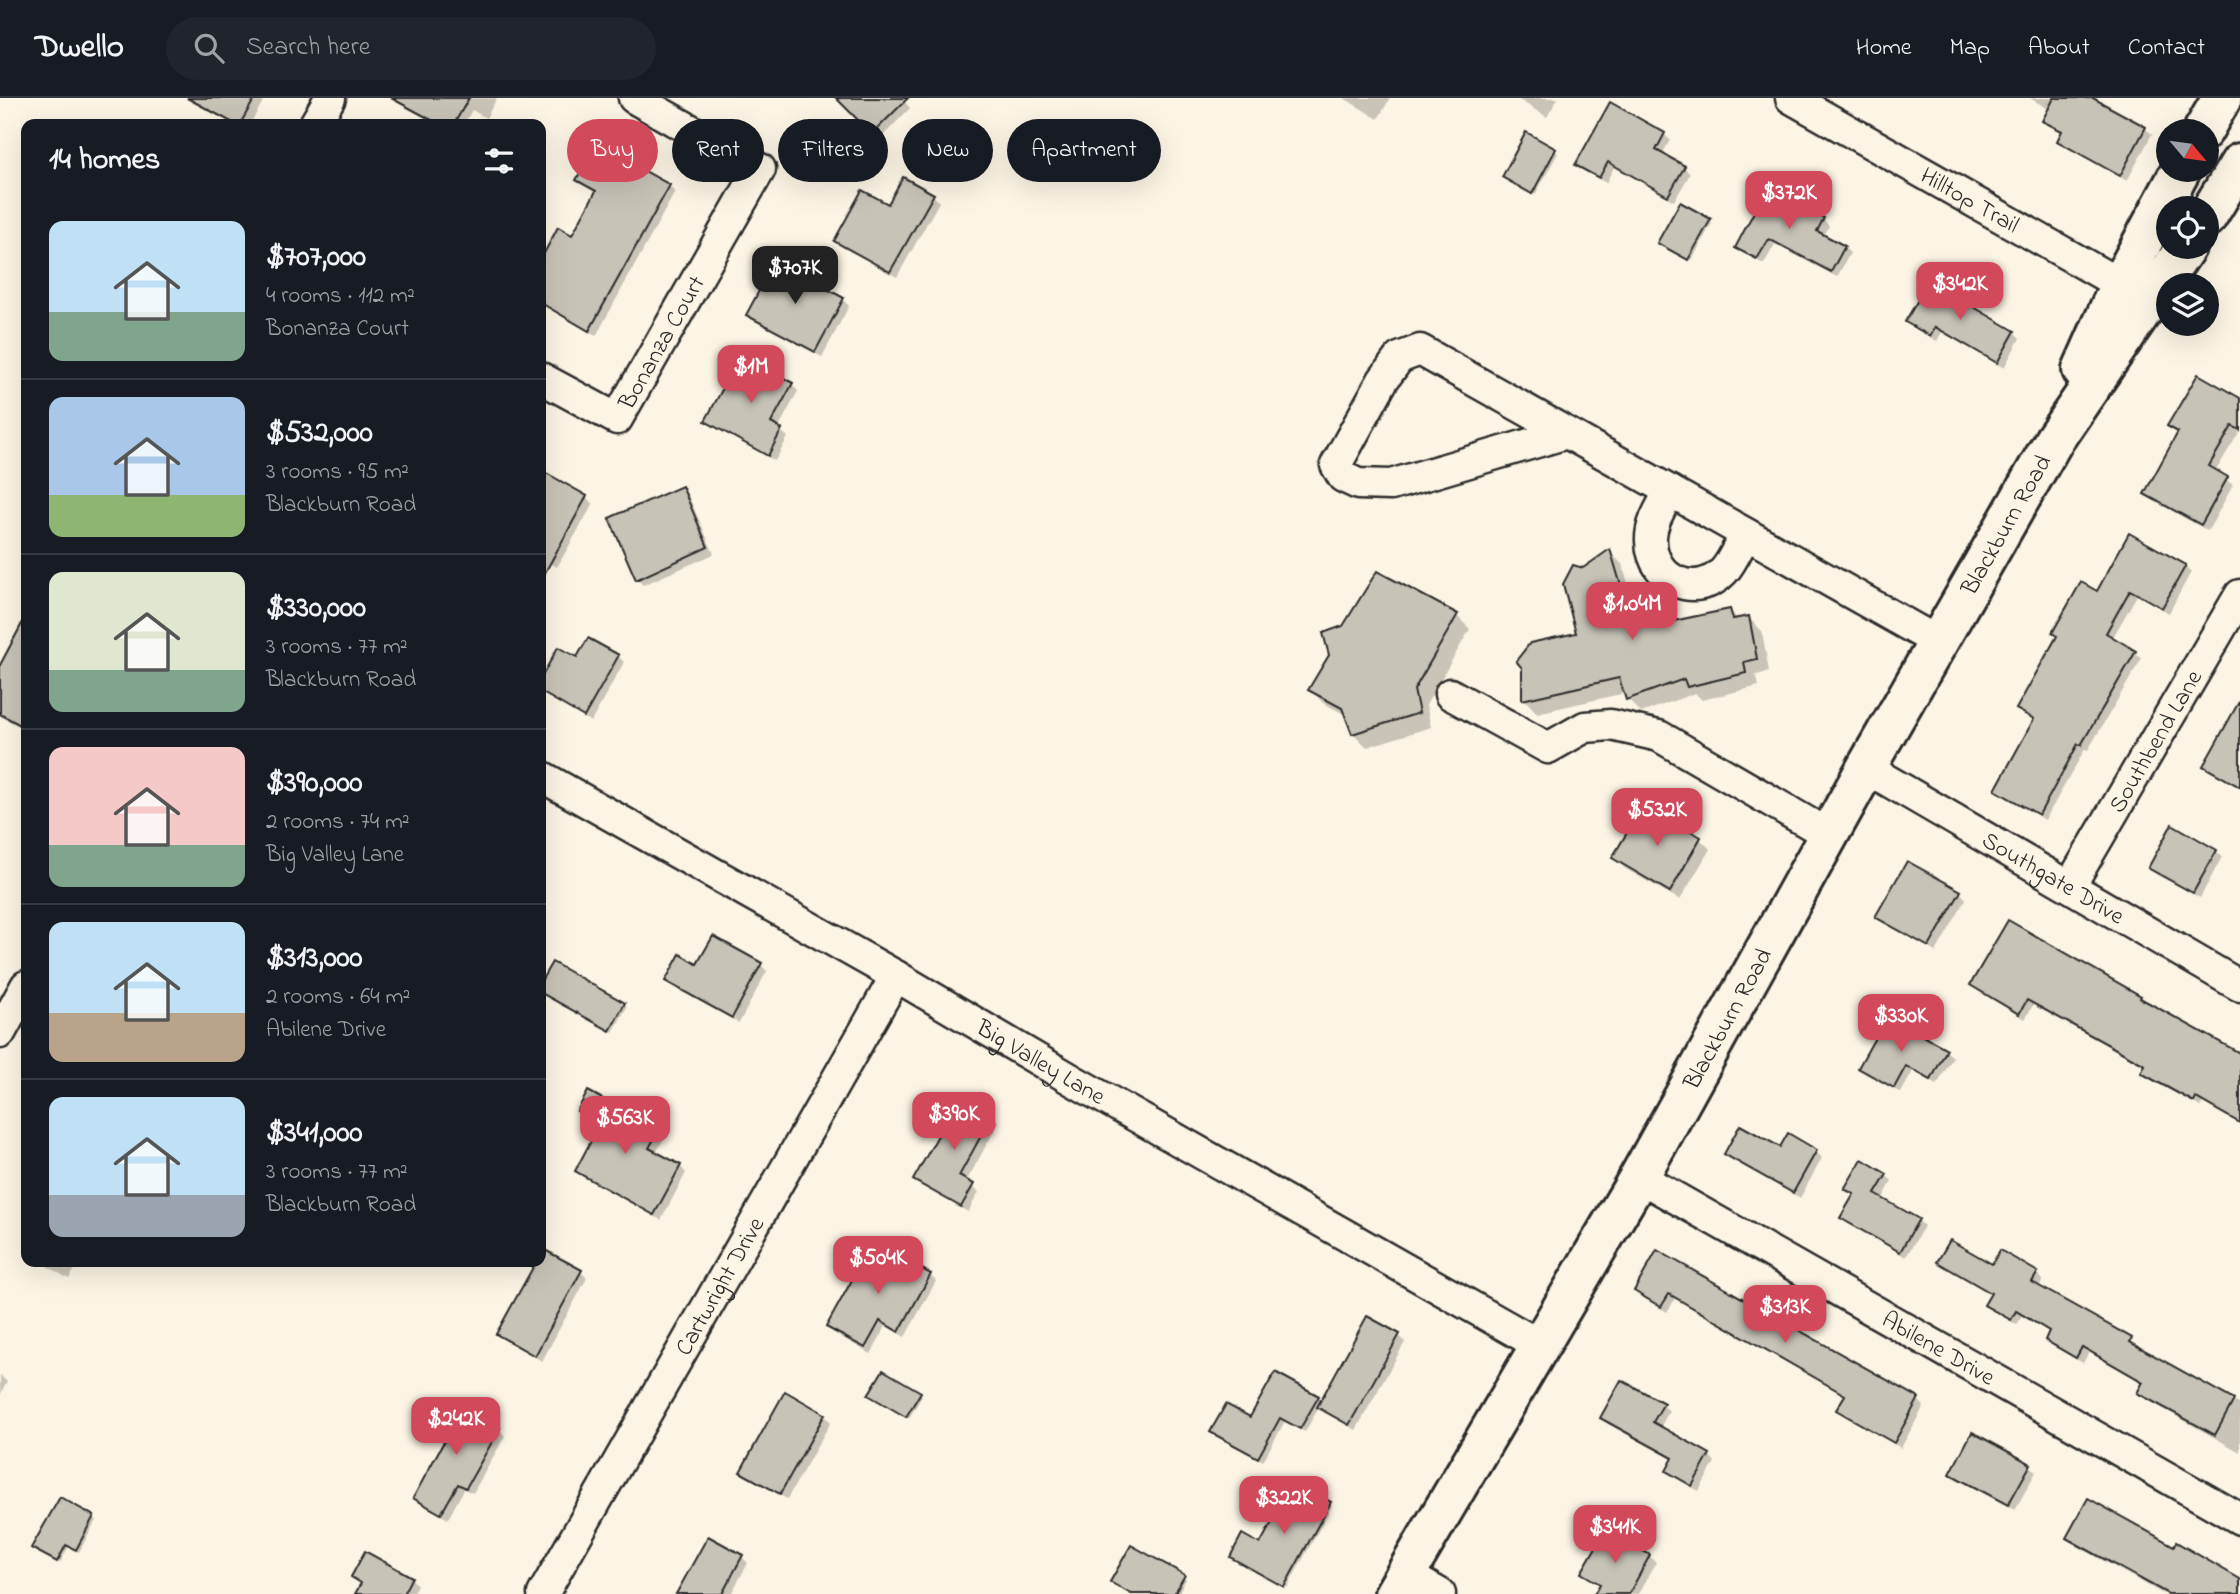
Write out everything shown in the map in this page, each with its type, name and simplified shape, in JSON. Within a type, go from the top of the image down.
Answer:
[{"type":"main road","points":[[2210,119],[2222,98]]},
{"type":"main road","points":[[2219,197],[2240,163]]},
{"type":"main road","name":"Blackburn Road","points":[[2134,292],[2176,182]]},
{"type":"main road","name":"Blackburn Road","points":[[1400,1584],[1639,1177],[1866,768],[2054,440],[2093,342],[2134,292],[2172,259]]},
{"type":"street","points":[[318,119],[330,98]]},
{"type":"street","name":"Bonanza Court","points":[[546,381],[617,419],[760,169],[634,98]]},
{"type":"street","name":"Hilltop Trail","points":[[1791,98],[2134,292]]},
{"type":"street","points":[[1567,433],[1391,485],[1358,484],[1343,477],[1336,465],[1383,380],[1399,358],[1420,350],[1938,642]]},
{"type":"street","points":[[1670,491],[1652,526],[1651,541],[1653,557],[1659,570],[1670,579],[1685,584],[1713,581],[1726,570],[1746,534]]},
{"type":"street","name":"Southbend Lane","points":[[2070,886],[2240,595]]},
{"type":"street","points":[[1450,694],[1548,748],[1585,727],[1611,725],[1659,736],[1829,835]]},
{"type":"street","name":"Southgate Drive","points":[[1866,768],[2240,985]]},
{"type":"street","name":"Big Valley Lane","points":[[546,779],[1541,1346]]},
{"type":"street","name":"Cartwright Drive","points":[[543,1594],[895,976]]},
{"type":"street","points":[[0,1033],[21,995]]},
{"type":"street","name":"Abilene Drive","points":[[1639,1177],[2240,1519]]},
{"type":"street","points":[[1400,1584],[1440,1594]]},
{"type":"building","points":[[187,98],[255,98],[243,119],[226,119]]},
{"type":"building","points":[[391,98],[469,98],[457,119],[430,119]]},
{"type":"building","points":[[836,98],[908,98],[887,119],[857,119]]},
{"type":"building","points":[[2054,98],[2093,98],[2146,127],[2120,176],[2057,141],[2062,131],[2042,121]]},
{"type":"building","points":[[1610,102],[1665,133],[1656,150],[1685,166],[1668,196],[1608,162],[1599,178],[1575,165]]},
{"type":"building","points":[[1526,132],[1556,149],[1532,194],[1502,177]]},
{"type":"building","points":[[658,178],[670,185],[589,331],[546,306],[546,250],[558,227],[572,235],[596,191],[580,182],[658,182]]},
{"type":"building","points":[[902,179],[902,182],[912,182],[934,194],[890,272],[834,241],[862,190],[888,204]]},
{"type":"building","points":[[1767,187],[1824,218],[1817,231],[1845,246],[1831,272],[1769,239],[1757,259],[1735,248]]},
{"type":"building","points":[[1680,202],[1711,219],[1688,260],[1657,243]]},
{"type":"building","points":[[775,261],[844,298],[815,352],[746,315]]},
{"type":"building","points":[[1929,281],[2015,331],[1997,363],[1935,327],[1930,336],[1905,322]]},
{"type":"building","points":[[741,355],[793,383],[771,423],[782,429],[768,456],[705,421]]},
{"type":"building","points":[[2198,374],[2240,398],[2240,430],[2232,426],[2209,466],[2228,477],[2201,525],[2144,494],[2178,432],[2167,426]]},
{"type":"building","points":[[546,473],[587,496],[546,571]]},
{"type":"building","points":[[682,486],[708,547],[636,580],[609,518]]},
{"type":"building","points":[[2129,533],[2186,565],[2162,608],[2130,590],[2106,633],[2136,651],[2081,745],[2078,744],[2039,815],[1995,790],[2034,719],[2016,709],[2057,636],[2052,633],[2081,582],[2097,591]]},
{"type":"building","points":[[1610,549],[1629,612],[1653,607],[1659,624],[1730,609],[1733,619],[1749,616],[1757,659],[1744,662],[1746,673],[1687,687],[1684,679],[1626,700],[1619,678],[1522,700],[1522,668],[1516,661],[1530,643],[1576,633],[1563,584],[1573,565],[1583,568]]},
{"type":"building","points":[[1377,571],[1458,614],[1414,690],[1419,713],[1352,734],[1342,708],[1308,690],[1329,655],[1323,633],[1343,626]]},
{"type":"building","points":[[21,625],[21,725],[0,714],[0,665]]},
{"type":"building","points":[[588,638],[619,655],[584,717],[546,695],[546,669],[558,647],[577,657]]},
{"type":"building","points":[[2240,700],[2240,787],[2203,766]]},
{"type":"building","points":[[1644,804],[1701,837],[1670,892],[1612,858]]},
{"type":"building","points":[[2172,824],[2217,850],[2193,893],[2148,868]]},
{"type":"building","points":[[1907,861],[1961,891],[1929,947],[1875,917]]},
{"type":"building","points":[[2008,920],[2240,1053],[2240,1123],[2196,1098],[2194,1102],[2141,1073],[2145,1065],[2027,1000],[2019,1014],[1970,985]]},
{"type":"building","points":[[713,936],[762,963],[732,1018],[665,981],[680,954],[697,964]]},
{"type":"building","points":[[552,962],[625,1003],[610,1031],[546,996],[546,972]]},
{"type":"building","points":[[1887,1016],[1947,1049],[1931,1080],[1906,1066],[1894,1088],[1858,1068]]},
{"type":"building","points":[[588,1091],[659,1130],[649,1148],[681,1165],[654,1215],[575,1171],[600,1124],[577,1111]]},
{"type":"building","points":[[960,1096],[993,1114],[959,1176],[974,1184],[961,1207],[913,1180]]},
{"type":"building","points":[[1740,1125],[1780,1147],[1788,1133],[1817,1150],[1793,1193],[1724,1154]]},
{"type":"building","points":[[1862,1159],[1887,1174],[1875,1194],[1919,1219],[1900,1252],[1840,1218],[1854,1194],[1844,1189]]},
{"type":"building","points":[[1950,1240],[1992,1264],[2000,1250],[2038,1272],[2032,1282],[2132,1338],[2130,1342],[2234,1400],[2215,1435],[2137,1393],[2143,1382],[2082,1347],[2076,1358],[2045,1340],[2049,1331],[2016,1311],[2011,1320],[1984,1305],[1991,1293],[1937,1262]]},
{"type":"building","points":[[873,1242],[931,1274],[899,1332],[880,1321],[865,1348],[826,1327]]},
{"type":"building","points":[[1657,1250],[1919,1398],[1894,1443],[1836,1410],[1845,1395],[1669,1294],[1661,1307],[1634,1291]]},
{"type":"building","points":[[546,1251],[582,1270],[535,1356],[496,1334],[533,1267],[546,1267]]},
{"type":"building","points":[[1367,1316],[1400,1334],[1349,1425],[1317,1407]]},
{"type":"building","points":[[883,1370],[921,1392],[906,1417],[868,1395]]},
{"type":"building","points":[[1275,1372],[1319,1396],[1300,1429],[1280,1418],[1258,1458],[1210,1432],[1226,1404],[1250,1417]]},
{"type":"building","points":[[1621,1380],[1664,1403],[1653,1422],[1710,1454],[1692,1486],[1666,1471],[1673,1458],[1600,1418]]},
{"type":"building","points":[[785,1391],[825,1414],[780,1494],[740,1472]]},
{"type":"building","points":[[450,1401],[500,1428],[466,1488],[458,1484],[441,1514],[413,1498],[453,1425],[441,1418]]},
{"type":"building","points":[[1972,1432],[2031,1464],[2008,1505],[1950,1474]]},
{"type":"building","points":[[1294,1482],[1331,1502],[1284,1587],[1230,1557],[1242,1534],[1260,1544]]},
{"type":"building","points":[[60,1497],[94,1516],[76,1550],[66,1545],[57,1562],[31,1548]]},
{"type":"building","points":[[2088,1498],[2174,1546],[2176,1542],[2240,1579],[2240,1594],[2168,1594],[2066,1538]]},
{"type":"building","points":[[1606,1530],[1650,1555],[1629,1594],[1594,1594],[1600,1584],[1581,1573]]},
{"type":"building","points":[[708,1536],[743,1555],[722,1594],[676,1594]]},
{"type":"building","points":[[1131,1545],[1185,1575],[1174,1594],[1131,1594],[1110,1582]]},
{"type":"building","points":[[365,1551],[412,1577],[403,1594],[355,1594],[361,1583],[351,1577]]}]
